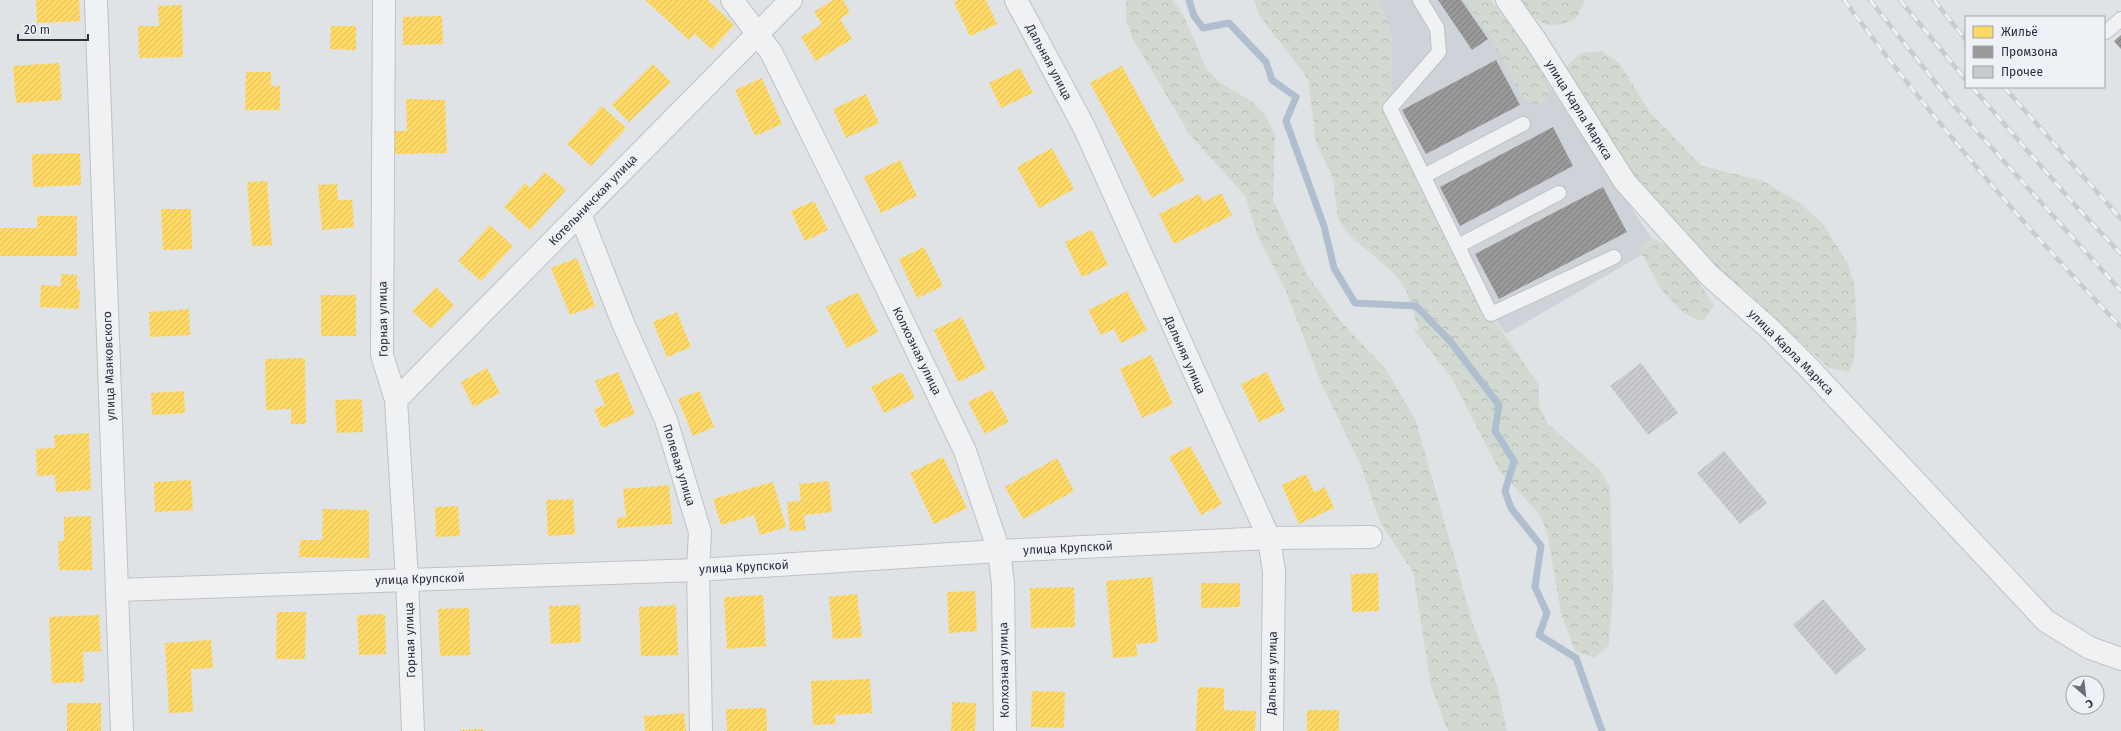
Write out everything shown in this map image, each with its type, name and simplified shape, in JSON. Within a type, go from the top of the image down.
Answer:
[{"type":"street","name":"улица Маяковского","points":[[96,0],[122,731]]},
{"type":"street","name":"Горная улица","points":[[384,0],[382,355],[396,400],[407,579],[413,731]]},
{"type":"street","name":"Колхозная улица","points":[[732,0],[771,52],[822,154],[965,451],[999,552],[1003,584],[1005,731]]},
{"type":"street","name":"Котельничская улица","points":[[396,400],[790,0]]},
{"type":"street","name":"Дальняя улица","points":[[1016,0],[1084,127],[1268,538],[1274,572],[1272,731]]},
{"type":"street","name":"улица Карла Маркса","points":[[1507,0],[1536,41],[1625,182],[1709,275],[1771,330],[1808,367],[2046,621],[2090,648],[2121,659]]},
{"type":"street","name":"Полевая улица","points":[[580,214],[623,323],[666,420],[700,532],[698,570],[701,731]]},
{"type":"street","name":"улица Крупской","points":[[117,590],[698,570],[1268,538],[1371,537]]},
{"type":"lane","points":[[1420,0],[1437,28],[1439,52],[1390,108],[1491,314],[1614,257]]},
{"type":"lane","points":[[2106,32],[2121,19]]},
{"type":"lane","points":[[1424,176],[1523,124]]},
{"type":"lane","points":[[1458,246],[1559,193]]},
{"type":"shaded area","points":[[1378,0],[1489,0],[1504,19],[1657,246],[1506,334],[1465,277],[1424,199],[1396,119],[1391,98],[1392,37]]},
{"type":"green space","points":[[1126,0],[1172,0],[1183,14],[1206,68],[1219,82],[1254,103],[1267,118],[1275,136],[1273,200],[1307,275],[1343,324],[1385,368],[1416,421],[1473,624],[1497,685],[1507,731],[1448,731],[1431,686],[1413,572],[1380,522],[1360,463],[1322,385],[1286,291],[1258,237],[1246,197],[1190,135],[1133,39],[1126,19]]},
{"type":"green space","points":[[1254,0],[1378,0],[1386,16],[1392,37],[1391,98],[1396,119],[1424,199],[1465,277],[1539,385],[1539,406],[1548,424],[1600,470],[1610,487],[1613,586],[1609,645],[1594,658],[1575,651],[1561,613],[1547,532],[1539,514],[1499,470],[1451,377],[1413,329],[1419,330],[1406,290],[1394,273],[1349,235],[1338,218],[1333,178],[1316,142],[1308,79],[1259,15]]},
{"type":"green space","points":[[1464,0],[1491,0],[1525,45],[1542,71],[1549,91],[1545,100],[1537,107],[1525,99],[1519,91],[1490,36]]},
{"type":"green space","points":[[1519,0],[1584,1],[1576,19],[1556,25],[1549,25],[1538,20]]},
{"type":"green space","points":[[1602,51],[1619,63],[1651,114],[1702,166],[1763,181],[1800,203],[1823,224],[1848,264],[1854,284],[1857,328],[1853,362],[1849,372],[1829,368],[1744,289],[1710,268],[1630,175],[1574,86],[1567,66],[1581,53]]},
{"type":"green space","points":[[1654,239],[1672,248],[1703,288],[1714,306],[1703,321],[1685,314],[1662,291],[1640,251],[1644,242]]},
{"type":"building: Жильё","points":[[36,0],[79,0],[80,21],[37,23]]},
{"type":"building: Жильё","points":[[645,0],[708,0],[734,25],[712,50],[695,34],[689,40]]},
{"type":"building: Жильё","points":[[833,0],[843,0],[850,12],[840,19],[852,39],[816,61],[801,37],[822,24],[814,12]]},
{"type":"building: Жильё","points":[[958,0],[986,0],[997,24],[970,36],[954,2]]},
{"type":"building: Жильё","points":[[182,5],[183,57],[139,58],[138,26],[159,26],[158,6]]},
{"type":"building: Жильё","points":[[442,16],[443,44],[403,45],[403,17]]},
{"type":"building: Жильё","points":[[331,26],[356,26],[356,50],[330,49]]},
{"type":"building: Жильё","points":[[59,63],[62,100],[16,103],[13,66]]},
{"type":"building: Жильё","points":[[653,64],[671,82],[629,122],[612,105]]},
{"type":"building: Жильё","points":[[1122,66],[1184,180],[1152,198],[1090,83]]},
{"type":"building: Жильё","points":[[1020,68],[1033,93],[1001,108],[989,83]]},
{"type":"building: Жильё","points":[[246,72],[271,72],[271,86],[280,86],[280,110],[245,110]]},
{"type":"building: Жильё","points":[[762,78],[782,124],[755,136],[735,90]]},
{"type":"building: Жильё","points":[[866,94],[879,123],[846,138],[833,109]]},
{"type":"building: Жильё","points":[[406,99],[445,100],[447,153],[393,154],[393,131],[407,131]]},
{"type":"building: Жильё","points":[[602,106],[626,128],[591,166],[567,144]]},
{"type":"building: Жильё","points":[[1052,148],[1074,189],[1039,208],[1017,167]]},
{"type":"building: Жильё","points":[[80,153],[81,185],[33,187],[32,154]]},
{"type":"building: Жильё","points":[[900,160],[917,196],[881,213],[864,177]]},
{"type":"building: Жильё","points":[[545,172],[566,190],[530,230],[504,207],[525,183],[530,188]]},
{"type":"building: Жильё","points":[[267,181],[272,245],[252,246],[247,182]]},
{"type":"building: Жильё","points":[[337,184],[338,200],[352,200],[354,227],[322,230],[318,185]]},
{"type":"building: Жильё","points":[[1221,193],[1232,215],[1174,244],[1159,214],[1199,194],[1204,202]]},
{"type":"building: Жильё","points":[[814,201],[828,230],[805,241],[791,211]]},
{"type":"building: Жильё","points":[[161,209],[191,209],[192,249],[163,250]]},
{"type":"building: Жильё","points":[[37,216],[77,216],[77,256],[0,256],[0,228],[37,228]]},
{"type":"building: Жильё","points":[[490,225],[513,246],[481,281],[458,261]]},
{"type":"building: Жильё","points":[[1092,230],[1108,265],[1082,277],[1065,242]]},
{"type":"building: Жильё","points":[[924,247],[943,286],[917,298],[899,259]]},
{"type":"building: Жильё","points":[[577,258],[595,306],[570,315],[551,268]]},
{"type":"building: Жильё","points":[[61,274],[77,275],[77,289],[80,289],[79,309],[40,307],[41,285],[61,286]]},
{"type":"building: Жильё","points":[[436,287],[454,305],[431,329],[412,311]]},
{"type":"building: Жильё","points":[[1127,291],[1147,330],[1121,343],[1114,329],[1101,335],[1088,310]]},
{"type":"building: Жильё","points":[[858,292],[878,332],[847,348],[826,307]]},
{"type":"building: Жильё","points":[[321,295],[356,295],[356,336],[321,336]]},
{"type":"building: Жильё","points":[[189,309],[190,335],[150,337],[149,312]]},
{"type":"building: Жильё","points":[[677,312],[691,347],[667,357],[653,322]]},
{"type":"building: Жильё","points":[[962,317],[986,369],[958,382],[934,330]]},
{"type":"building: Жильё","points":[[1151,355],[1173,404],[1142,418],[1120,369]]},
{"type":"building: Жильё","points":[[305,358],[306,424],[291,424],[291,409],[266,410],[265,359]]},
{"type":"building: Жильё","points":[[487,368],[500,393],[473,407],[461,382]]},
{"type":"building: Жильё","points":[[618,372],[635,414],[602,428],[594,409],[605,405],[595,381]]},
{"type":"building: Жильё","points":[[902,372],[915,398],[884,413],[871,387]]},
{"type":"building: Жильё","points":[[1267,372],[1285,410],[1259,422],[1241,384]]},
{"type":"building: Жильё","points":[[992,390],[1009,422],[985,434],[968,402]]},
{"type":"building: Жильё","points":[[184,391],[185,413],[152,415],[151,393]]},
{"type":"building: Жильё","points":[[699,391],[714,427],[693,436],[678,399]]},
{"type":"building: Жильё","points":[[362,399],[363,432],[337,433],[335,400]]},
{"type":"building: Жильё","points":[[89,433],[91,490],[56,492],[55,475],[37,476],[36,449],[55,448],[54,435]]},
{"type":"building: Жильё","points":[[1190,446],[1222,504],[1201,515],[1169,457]]},
{"type":"building: Жильё","points":[[943,457],[967,508],[934,524],[910,473]]},
{"type":"building: Жильё","points":[[1057,458],[1074,491],[1023,519],[1005,487]]},
{"type":"building: Жильё","points":[[1306,474],[1314,492],[1325,487],[1334,508],[1299,524],[1282,485]]},
{"type":"building: Жильё","points":[[191,480],[193,510],[155,512],[154,482]]},
{"type":"building: Жильё","points":[[829,481],[832,512],[804,515],[806,530],[790,531],[787,502],[801,501],[799,484]]},
{"type":"building: Жильё","points":[[773,482],[786,527],[760,535],[754,515],[721,525],[713,499]]},
{"type":"building: Жильё","points":[[669,485],[672,524],[617,528],[617,518],[626,517],[623,489]]},
{"type":"building: Жильё","points":[[573,499],[575,534],[548,536],[546,500]]},
{"type":"building: Жильё","points":[[458,506],[460,536],[436,537],[435,507]]},
{"type":"building: Жильё","points":[[323,509],[369,510],[369,558],[299,557],[300,540],[322,540]]},
{"type":"building: Жильё","points":[[91,516],[92,570],[59,570],[58,541],[64,541],[64,517]]},
{"type":"building: Жильё","points":[[1378,573],[1379,611],[1352,612],[1351,574]]},
{"type":"building: Жильё","points":[[1152,577],[1158,642],[1136,644],[1138,656],[1113,658],[1106,581]]},
{"type":"building: Жильё","points":[[1201,583],[1240,583],[1240,607],[1201,608]]},
{"type":"building: Жильё","points":[[1074,587],[1075,627],[1031,628],[1030,588]]},
{"type":"building: Жильё","points":[[975,591],[977,631],[949,633],[947,592]]},
{"type":"building: Жильё","points":[[857,594],[862,637],[833,639],[829,597]]},
{"type":"building: Жильё","points":[[763,595],[766,646],[727,649],[724,597]]},
{"type":"building: Жильё","points":[[580,605],[581,642],[551,644],[549,606]]},
{"type":"building: Жильё","points":[[676,605],[678,655],[641,656],[639,607]]},
{"type":"building: Жильё","points":[[469,608],[470,655],[440,656],[438,609]]},
{"type":"building: Жильё","points":[[277,612],[306,612],[305,659],[276,659]]},
{"type":"building: Жильё","points":[[385,614],[386,654],[359,655],[357,615]]},
{"type":"building: Жильё","points":[[99,615],[101,651],[83,652],[84,682],[52,683],[49,617]]},
{"type":"building: Жильё","points":[[211,640],[213,668],[191,669],[193,712],[169,713],[165,643]]},
{"type":"building: Жильё","points":[[870,679],[872,713],[835,715],[836,724],[813,725],[811,681]]},
{"type":"building: Жильё","points":[[1198,687],[1224,688],[1224,710],[1256,711],[1255,731],[1196,731]]},
{"type":"building: Жильё","points":[[1032,691],[1065,692],[1064,728],[1031,727]]},
{"type":"building: Жильё","points":[[952,702],[976,703],[975,731],[951,731]]},
{"type":"building: Жильё","points":[[67,703],[101,703],[101,731],[67,731]]},
{"type":"building: Жильё","points":[[766,708],[767,731],[727,731],[726,709]]},
{"type":"building: Жильё","points":[[1307,710],[1339,710],[1339,731],[1307,731]]},
{"type":"building: Жильё","points":[[684,713],[686,731],[645,731],[644,716]]},
{"type":"building: Жильё","points":[[483,729],[483,731],[460,731],[460,730]]},
{"type":"building: Промзона","points":[[1438,0],[1461,0],[1488,39],[1472,50]]},
{"type":"building: Промзона","points":[[2121,35],[2121,49],[2114,41]]},
{"type":"building: Промзона","points":[[1496,60],[1520,105],[1426,154],[1402,110]]},
{"type":"building: Промзона","points":[[1553,127],[1573,166],[1460,226],[1440,187]]},
{"type":"building: Промзона","points":[[1603,187],[1627,232],[1499,299],[1475,254]]},
{"type":"building: Прочее","points":[[1641,363],[1678,413],[1648,435],[1610,386]]},
{"type":"building: Прочее","points":[[1724,451],[1767,503],[1740,524],[1697,473]]},
{"type":"building: Прочее","points":[[1823,599],[1866,649],[1836,675],[1793,625]]},
{"type":"waterway","points":[[1189,0],[1194,16],[1203,28],[1229,23],[1266,62],[1272,80],[1296,97],[1286,121],[1324,226],[1334,268],[1355,303],[1416,306],[1450,341],[1499,405],[1495,431],[1514,461],[1505,491],[1511,508],[1541,546],[1535,587],[1547,613],[1539,635],[1576,658],[1602,731]]},
{"type":"railway","points":[[1844,0],[1909,85],[1977,168],[2048,249],[2121,327]]},
{"type":"railway","points":[[1870,0],[1955,107],[2121,291]]},
{"type":"railway","points":[[1900,0],[1965,79]]},
{"type":"railway","points":[[1934,0],[1965,39]]},
{"type":"railway","points":[[1973,88],[2074,204],[2121,254]]},
{"type":"railway","points":[[2005,88],[2121,219]]}]
